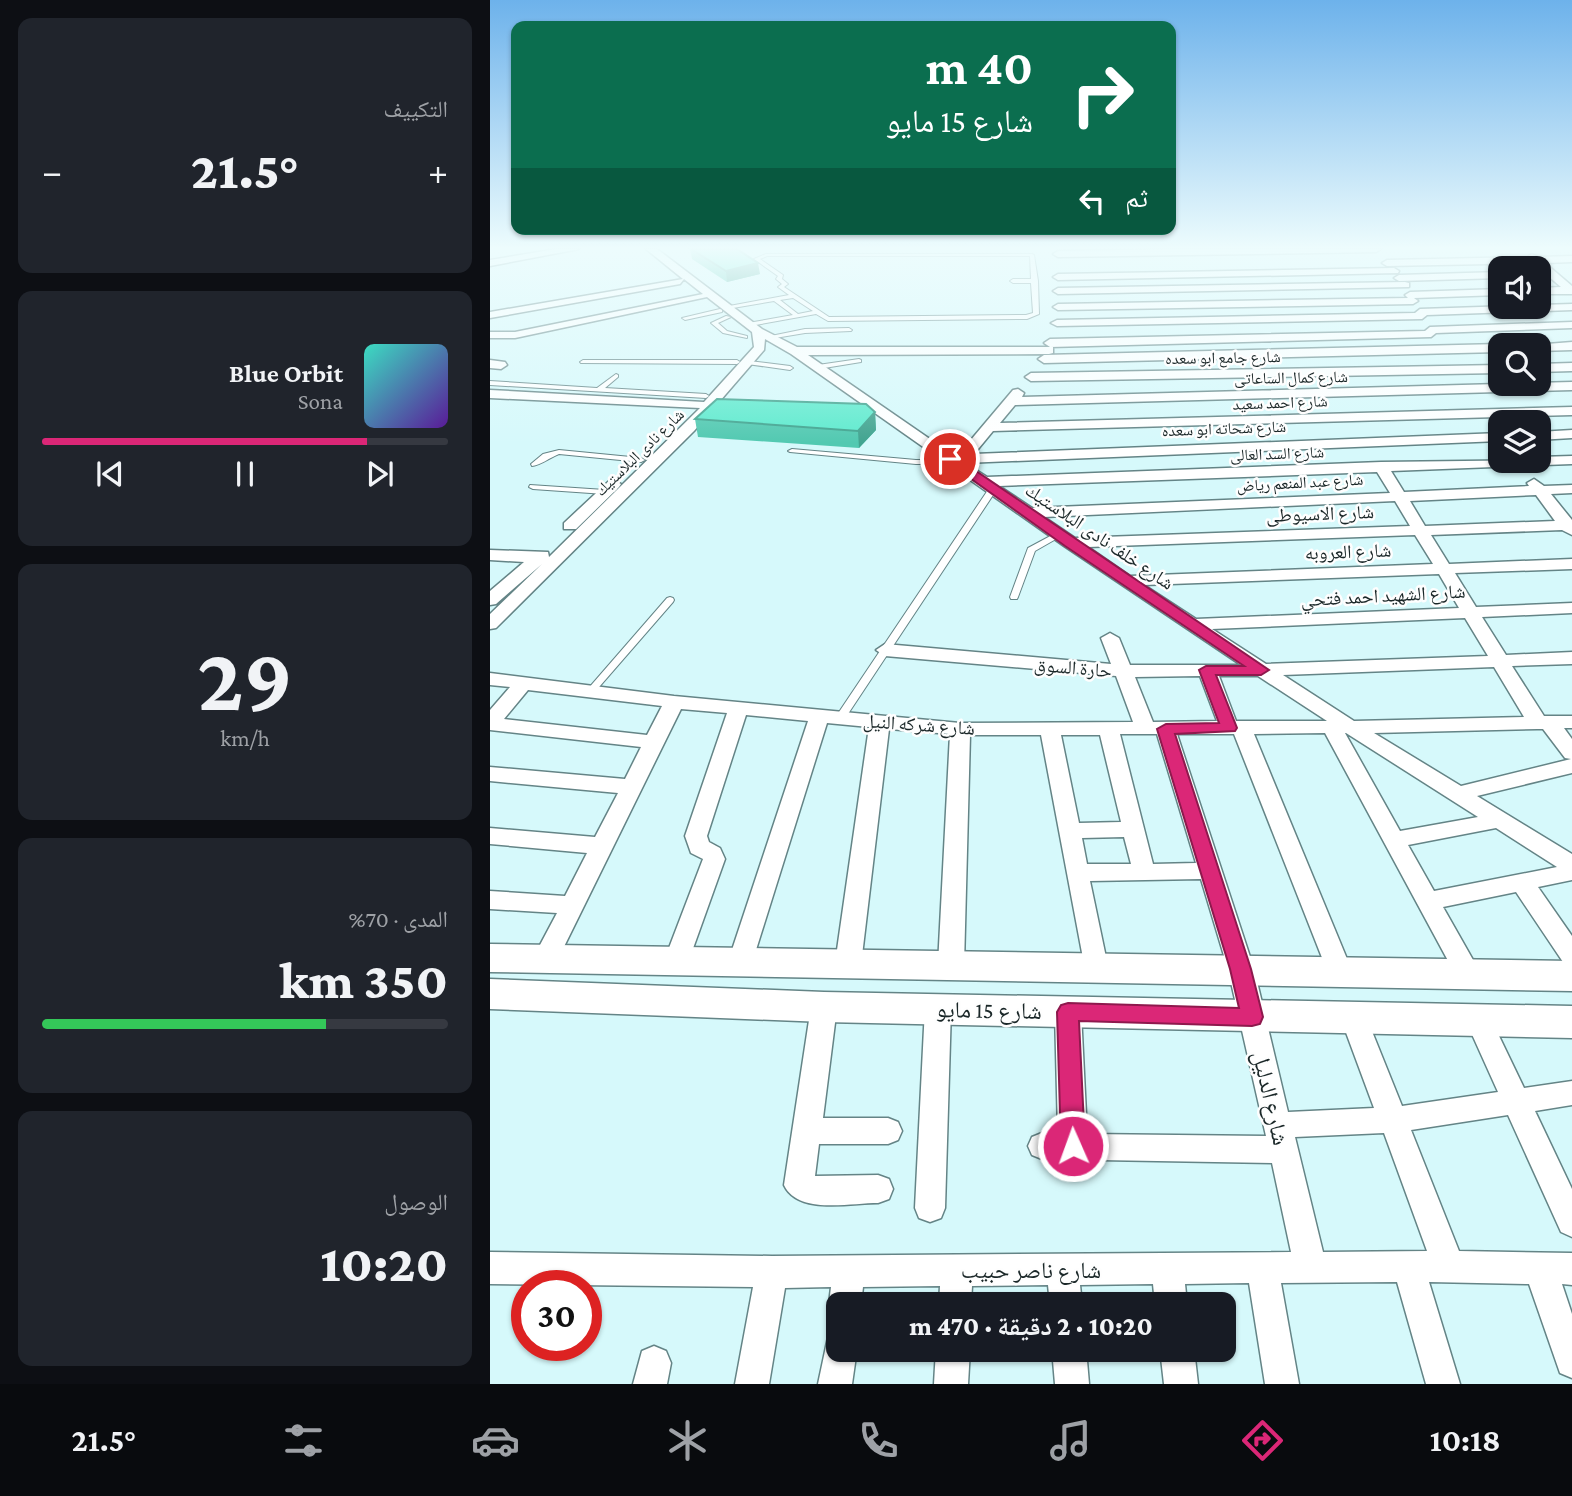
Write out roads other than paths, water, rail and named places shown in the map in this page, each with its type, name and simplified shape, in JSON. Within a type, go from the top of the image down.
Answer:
[{"type":"main road","points":[[490,958],[1572,976]]},
{"type":"main road","name":"شارع 15 مايو","points":[[490,994],[824,1007],[1572,1023]]},
{"type":"street","points":[[490,335],[520,334],[620,314]]},
{"type":"street","points":[[727,314],[755,332]]},
{"type":"street","points":[[956,459],[989,427],[1031,377],[1048,351],[1058,314]]},
{"type":"street","points":[[1215,314],[1226,339]]},
{"type":"street","points":[[1421,314],[1461,391],[1488,425]]},
{"type":"street","points":[[1057,323],[1430,314]]},
{"type":"street","points":[[1048,351],[1226,339],[1572,326]]},
{"type":"street","name":"شارع خلف نادى البلاستيك","points":[[755,332],[794,351],[956,459],[1065,539],[1126,581],[1197,624],[1341,727],[1572,864]]},
{"type":"street","name":"شارع نادى البلاستيك","points":[[490,600],[539,558],[605,492],[760,347],[755,332]]},
{"type":"street","points":[[1551,347],[1572,346]]},
{"type":"street","points":[[794,351],[1272,354],[1488,348]]},
{"type":"street","points":[[1272,354],[1303,419]]},
{"type":"street","name":"شارع نادى البلاستيك","points":[[490,624],[689,428],[743,363]]},
{"type":"street","points":[[1551,368],[1572,368]]},
{"type":"street","points":[[1556,368],[1572,384]]},
{"type":"street","name":"شارع جامع ابو سعده","points":[[1031,377],[1488,369]]},
{"type":"street","name":"شارع كمال الساعاتى","points":[[1011,401],[1461,391],[1572,384]]},
{"type":"street","points":[[490,394],[703,400]]},
{"type":"street","name":"شارع احمد سعيد","points":[[989,427],[1572,411]]},
{"type":"street","points":[[1259,420],[1270,444]]},
{"type":"street","points":[[1551,435],[1572,434]]},
{"type":"street","name":"شارع شحاته ابو سعده","points":[[956,459],[1270,444],[1488,438]]},
{"type":"street","name":"شارع السد العالى","points":[[1551,460],[1572,460]]},
{"type":"street","name":"شارع السد العالى","points":[[988,485],[1488,462]]},
{"type":"street","points":[[1381,466],[1501,660],[1544,723],[1572,753]]},
{"type":"street","points":[[1526,473],[1570,528]]},
{"type":"street","name":"شارع عبد المنعم رياض","points":[[1030,513],[1572,489]]},
{"type":"street","name":"شارع الاسيوطى","points":[[1065,539],[1570,528]]},
{"type":"street","points":[[490,555],[539,558]]},
{"type":"street","name":"شارع العروبه","points":[[1126,581],[1572,564]]},
{"type":"street","name":"شارع الشهيد احمد فتحي","points":[[1197,624],[1572,608]]},
{"type":"street","name":"شارع الدليل","points":[[1110,638],[1123,671],[1156,729],[1210,871],[1241,969],[1311,1269]]},
{"type":"street","name":"حارة السوق","points":[[885,650],[1123,671],[1261,670],[1572,657]]},
{"type":"street","points":[[1206,670],[1236,728],[1339,971]]},
{"type":"street","name":"شارع شركه النيل","points":[[490,679],[674,702],[960,729],[1341,727],[1572,722]]},
{"type":"street","points":[[490,723],[523,684]]},
{"type":"street","points":[[545,960],[674,702]]},
{"type":"street","points":[[677,961],[714,859],[712,853],[699,847],[696,836],[738,708]]},
{"type":"street","points":[[741,962],[829,717]]},
{"type":"street","points":[[848,964],[880,722]]},
{"type":"street","points":[[490,723],[653,742]]},
{"type":"street","points":[[1341,727],[1394,840],[1468,974]]},
{"type":"street","points":[[951,965],[960,729]]},
{"type":"street","points":[[1109,729],[1144,872]]},
{"type":"street","points":[[1050,730],[1095,967]]},
{"type":"street","points":[[1458,794],[1572,766]]},
{"type":"street","points":[[490,774],[632,787]]},
{"type":"street","points":[[1394,840],[1500,820]]},
{"type":"street","points":[[1069,831],[1133,829]]},
{"type":"street","points":[[490,836],[602,846]]},
{"type":"street","points":[[1077,873],[1210,871]]},
{"type":"street","points":[[1427,901],[1572,872]]},
{"type":"street","points":[[1522,882],[1572,955]]},
{"type":"street","points":[[490,900],[573,905]]},
{"type":"street","points":[[824,1007],[798,1182],[801,1188],[878,1189]]},
{"type":"street","points":[[930,1208],[937,1008]]},
{"type":"street","points":[[1068,1012],[1073,1146]]},
{"type":"street","points":[[1354,1019],[1449,1266]]},
{"type":"street","points":[[1479,1021],[1514,1102],[1572,1222]]},
{"type":"street","points":[[1042,1146],[1280,1138],[1572,1093]]},
{"type":"street","points":[[806,1131],[888,1131]]},
{"type":"street","name":"شارع ناصر حبيب","points":[[490,1268],[849,1272],[1449,1266],[1556,1268]]},
{"type":"street","points":[[1409,1268],[1443,1384]]},
{"type":"street","points":[[1556,1268],[1572,1361]]},
{"type":"street","points":[[1263,1269],[1282,1384]]},
{"type":"street","points":[[956,1292],[957,1270]]},
{"type":"street","points":[[1063,1270],[1065,1292]]},
{"type":"street","points":[[1167,1270],[1170,1292]]},
{"type":"street","points":[[752,1384],[772,1272]]},
{"type":"street","points":[[846,1292],[849,1272]]},
{"type":"street","points":[[835,1384],[838,1362]]},
{"type":"street","points":[[951,1384],[952,1362]]},
{"type":"street","points":[[1070,1362],[1072,1384]]},
{"type":"street","points":[[1178,1362],[1181,1384]]},
{"type":"lane","points":[[685,318],[714,314]]},
{"type":"lane","points":[[723,314],[714,323],[725,332],[849,330]]},
{"type":"lane","points":[[795,314],[798,316]]},
{"type":"lane","points":[[755,332],[809,314]]},
{"type":"lane","points":[[818,314],[836,320],[1030,317],[1036,314]]},
{"type":"lane","points":[[818,367],[859,361]]},
{"type":"lane","points":[[583,362],[743,363],[790,368]]},
{"type":"lane","points":[[496,368],[490,382],[703,400]]},
{"type":"lane","points":[[598,390],[615,376]]},
{"type":"lane","points":[[792,451],[849,453],[916,462],[956,459]]},
{"type":"lane","points":[[535,464],[545,456],[559,452],[641,460]]},
{"type":"lane","points":[[829,717],[885,650],[988,485]]},
{"type":"lane","points":[[533,487],[605,492]]},
{"type":"lane","points":[[1014,597],[1031,550],[1065,539]]},
{"type":"lane","points":[[590,692],[670,600]]}]
